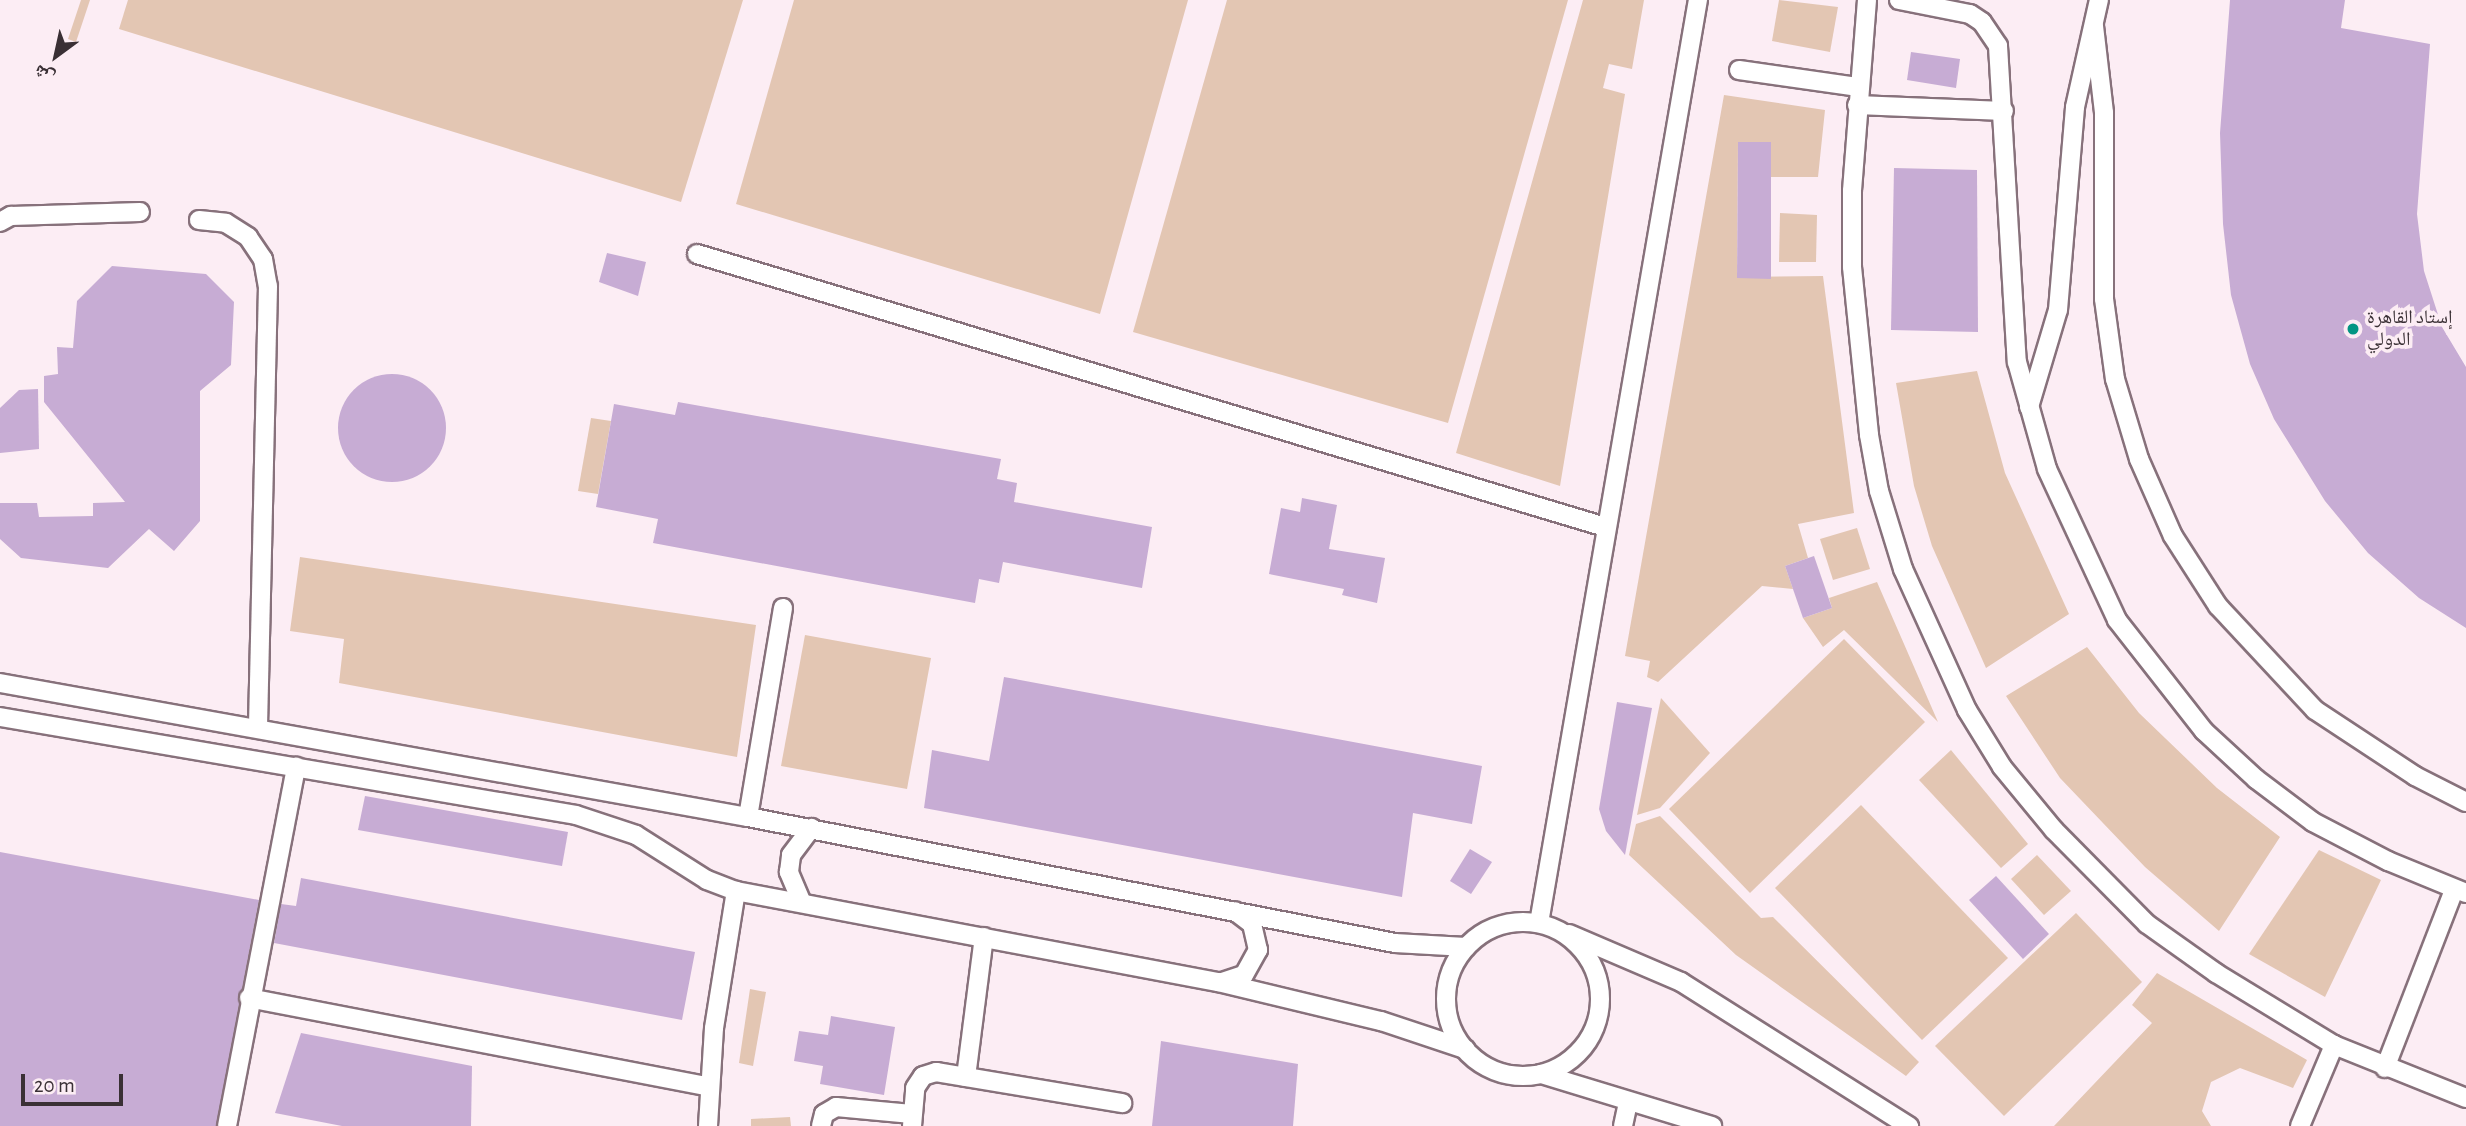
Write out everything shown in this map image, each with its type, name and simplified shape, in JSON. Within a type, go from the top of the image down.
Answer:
[{"type":"lane","points":[[1539,923],[1605,527],[1698,0]]},
{"type":"lane","points":[[1867,0],[1858,96],[1853,267],[1869,435],[1879,491],[1902,569],[1967,710],[2002,767],[2054,830],[2147,923],[2216,973],[2334,1045],[2385,1068],[2466,1098]]},
{"type":"lane","points":[[1899,0],[1970,14],[1982,22],[1998,46],[2017,362],[2047,469],[2117,620],[2204,731],[2256,779],[2313,822],[2460,892],[2385,1068]]},
{"type":"lane","points":[[2029,407],[2058,310],[2075,107],[2099,0]]},
{"type":"lane","points":[[2094,26],[2104,113],[2104,299],[2115,379],[2138,459],[2173,536],[2218,606],[2315,710],[2415,776],[2466,802]]},
{"type":"lane","points":[[1739,70],[1858,96],[2004,111]]},
{"type":"lane","points":[[0,222],[11,216],[140,212]]},
{"type":"lane","points":[[200,220],[226,223],[248,237],[264,259],[268,286],[258,727]]},
{"type":"lane","points":[[697,254],[1605,527]]},
{"type":"lane","points":[[748,817],[783,608]]},
{"type":"lane","points":[[0,683],[811,828],[1395,943],[1466,947]]},
{"type":"lane","points":[[0,718],[596,821],[636,835],[707,880],[736,891],[1218,982],[1381,1021],[1465,1049],[1500,1072],[1541,1074],[1688,1123],[1712,1126]]},
{"type":"lane","points":[[227,1126],[249,998],[296,768]]},
{"type":"lane","points":[[802,903],[792,889],[791,855],[811,828]]},
{"type":"lane","points":[[708,1126],[707,1086],[736,891]]},
{"type":"lane","points":[[1218,982],[1244,975],[1258,950],[1252,924],[1229,909]]},
{"type":"lane","points":[[1465,1049],[1446,1009],[1453,965],[1466,947],[1499,925],[1539,923],[1604,945],[1681,982],[1909,1126]]},
{"type":"lane","points":[[1541,1074],[1563,1066],[1580,1051],[1601,1009],[1592,964],[1579,945],[1560,931]]},
{"type":"lane","points":[[966,1077],[984,937]]},
{"type":"lane","points":[[249,998],[707,1086]]},
{"type":"lane","points":[[2300,1126],[2334,1045]]},
{"type":"lane","points":[[821,1126],[824,1114],[836,1107],[912,1120],[915,1088],[923,1076],[936,1072],[1122,1103]]},
{"type":"lane","points":[[1623,1126],[1628,1102]]},
{"type":"shaded area","points":[[81,0],[90,0],[76,42],[68,39]]},
{"type":"shaded area","points":[[128,0],[743,0],[681,202],[119,29]]},
{"type":"shaded area","points":[[794,0],[1188,0],[1100,314],[736,204]]},
{"type":"shaded area","points":[[1227,0],[1568,0],[1448,423],[1133,332]]},
{"type":"shaded area","points":[[1583,0],[1644,0],[1632,69],[1609,64],[1603,88],[1625,94],[1560,486],[1456,453]]},
{"type":"shaded area","points":[[1779,0],[1838,7],[1830,52],[1772,41]]},
{"type":"shaded area","points":[[1724,95],[1825,110],[1818,177],[1771,177],[1771,142],[1738,142],[1737,277],[1823,276],[1854,513],[1798,524],[1808,558],[1785,566],[1793,589],[1762,586],[1658,682],[1647,677],[1650,661],[1625,656]]},
{"type":"shaded area","points":[[1780,213],[1817,215],[1816,262],[1779,262]]},
{"type":"shaded area","points":[[1977,371],[2005,473],[2069,614],[1986,668],[1932,546],[1914,486],[1896,383]]},
{"type":"shaded area","points":[[591,418],[611,421],[598,494],[578,491]]},
{"type":"shaded area","points":[[1857,528],[1870,569],[1833,580],[1820,539]]},
{"type":"shaded area","points":[[300,557],[756,625],[737,757],[339,683],[344,639],[290,631]]},
{"type":"shaded area","points":[[1877,582],[1938,722],[1844,630],[1823,647],[1803,618],[1832,608],[1829,598]]},
{"type":"shaded area","points":[[805,635],[931,658],[907,789],[781,766]]},
{"type":"shaded area","points":[[1844,639],[1925,722],[1750,893],[1669,809]]},
{"type":"shaded area","points":[[2087,647],[2139,713],[2217,788],[2280,837],[2219,931],[2145,867],[2060,778],[2006,696]]},
{"type":"shaded area","points":[[1661,698],[1710,753],[1660,808],[1637,815]]},
{"type":"shaded area","points":[[1951,750],[2028,844],[2001,868],[1919,780]]},
{"type":"shaded area","points":[[1861,805],[2008,958],[1922,1040],[1775,888]]},
{"type":"shaded area","points":[[1660,816],[1761,918],[1773,917],[1919,1062],[1906,1076],[1736,955],[1629,855],[1636,824]]},
{"type":"shaded area","points":[[2319,850],[2381,880],[2325,997],[2249,954]]},
{"type":"shaded area","points":[[2037,855],[2071,891],[2044,915],[2011,879]]},
{"type":"shaded area","points":[[2076,913],[2142,982],[2004,1116],[1935,1046]]},
{"type":"shaded area","points":[[2157,973],[2307,1060],[2293,1088],[2240,1068],[2211,1082],[2202,1111],[2211,1126],[2054,1126],[2152,1023],[2132,1005]]},
{"type":"shaded area","points":[[750,989],[766,992],[753,1066],[739,1063]]},
{"type":"shaded area","points":[[790,1117],[791,1126],[751,1126],[751,1119]]},
{"type":"building","name":"إستاد القاهرة الدولي","points":[[2230,0],[2345,0],[2341,28],[2430,44],[2417,214],[2424,271],[2442,327],[2466,367],[2466,628],[2419,598],[2368,553],[2325,501],[2274,419],[2250,364],[2231,295],[2223,224],[2220,133]]},
{"type":"building","points":[[1911,52],[1960,59],[1956,88],[1907,80]]},
{"type":"building","points":[[1738,142],[1771,142],[1771,279],[1737,278]]},
{"type":"building","points":[[1894,168],[1977,170],[1978,332],[1891,330]]},
{"type":"building","points":[[607,253],[646,262],[638,296],[599,282]]},
{"type":"building","points":[[112,266],[206,274],[234,302],[231,365],[200,391],[200,521],[174,551],[149,529],[108,568],[21,558],[0,539],[0,503],[37,503],[39,517],[93,516],[93,503],[125,502],[44,402],[44,376],[58,374],[57,347],[73,348],[77,301]]},
{"type":"building","points":[[392,374],[413,378],[430,390],[442,407],[446,428],[442,449],[430,466],[413,478],[392,482],[371,478],[354,466],[342,449],[338,428],[342,407],[354,390],[371,378]]},
{"type":"building","points":[[38,389],[39,449],[0,453],[0,408],[19,390]]},
{"type":"building","points":[[678,402],[1001,459],[997,479],[1017,483],[1014,502],[1152,527],[1142,588],[1003,562],[999,583],[979,579],[975,603],[653,543],[658,519],[596,507],[614,404],[675,415]]},
{"type":"building","points":[[1302,498],[1337,505],[1329,549],[1385,558],[1377,603],[1342,595],[1344,589],[1269,574],[1281,508],[1300,512]]},
{"type":"building","points":[[1814,556],[1832,608],[1803,618],[1785,566]]},
{"type":"building","points":[[1004,677],[1482,766],[1472,824],[1413,813],[1402,897],[924,808],[932,750],[989,761]]},
{"type":"building","points":[[1617,702],[1652,708],[1625,855],[1606,831],[1599,809]]},
{"type":"building","points":[[365,796],[568,832],[562,866],[358,830]]},
{"type":"building","points":[[1470,849],[1492,862],[1471,894],[1450,881]]},
{"type":"building","points":[[0,852],[259,900],[216,1126],[0,1126]]},
{"type":"building","points":[[1996,876],[2049,934],[2023,959],[1969,900]]},
{"type":"building","points":[[301,878],[695,952],[682,1020],[274,943],[281,904],[296,906]]},
{"type":"building","points":[[831,1016],[895,1027],[884,1095],[820,1084],[823,1066],[794,1061],[799,1031],[828,1035]]},
{"type":"building","points":[[301,1033],[472,1066],[471,1126],[342,1126],[275,1113]]},
{"type":"building","points":[[1161,1041],[1298,1064],[1293,1126],[1152,1126]]},
{"type":"place","name":"إستاد القاهرة الدولي","points":[[2353,329]]}]
